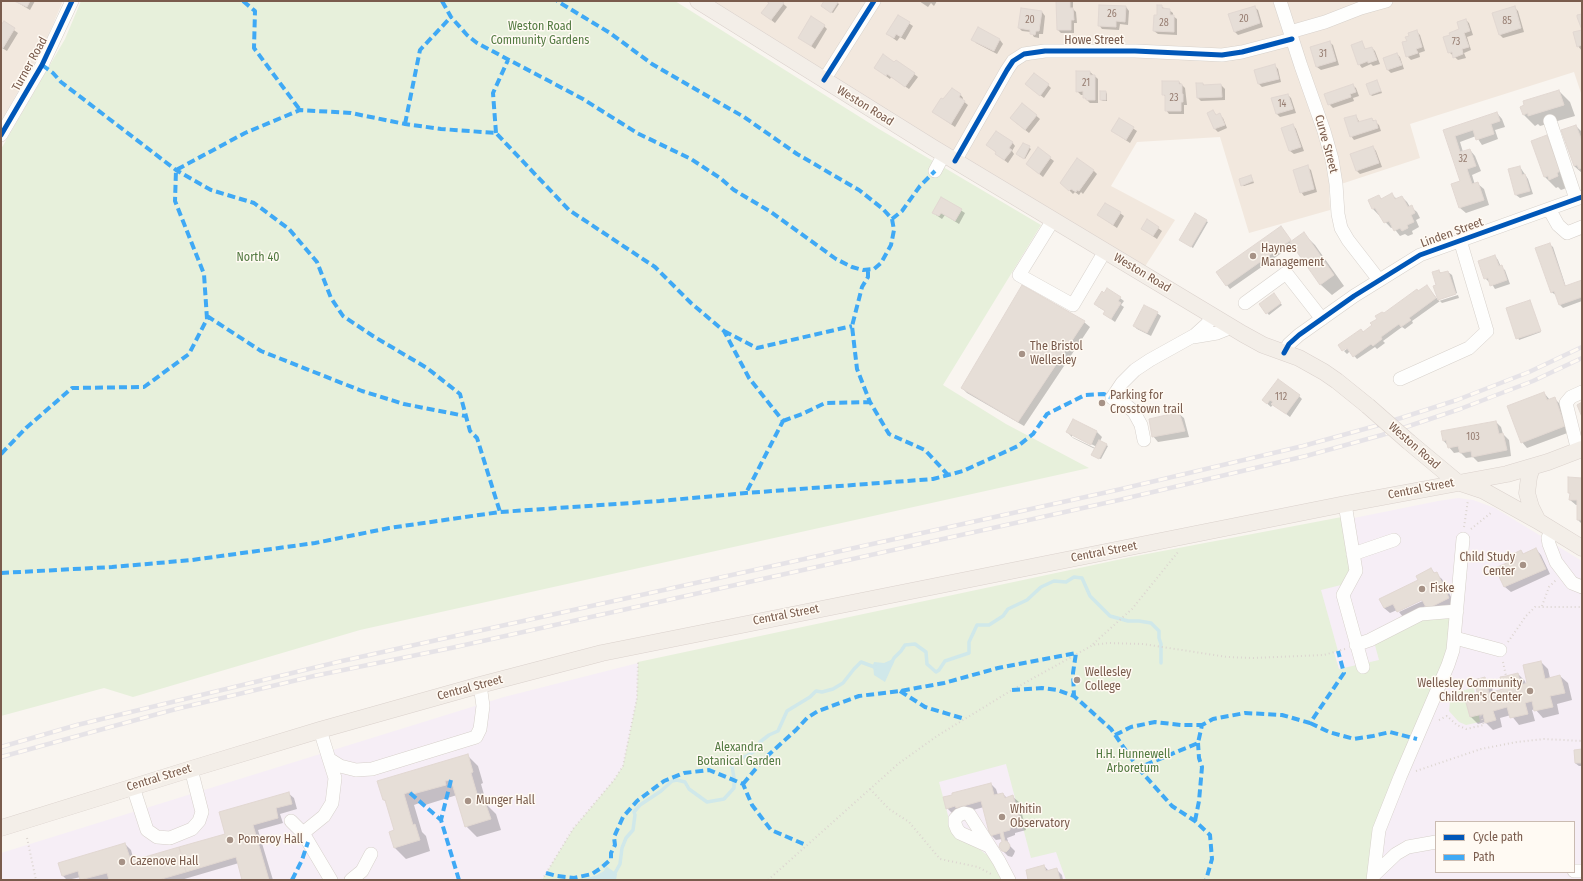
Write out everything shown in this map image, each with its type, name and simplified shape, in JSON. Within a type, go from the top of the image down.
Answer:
[{"type":"main road","name":"Weston Road","points":[[698,1],[950,158],[1232,327],[1259,343],[1306,362],[1324,372],[1368,406],[1457,482],[1484,491],[1582,548]]},
{"type":"main road","name":"Central Street","points":[[1,828],[191,768],[320,730],[480,685],[602,653],[1345,504],[1494,476],[1532,467],[1580,450]]},
{"type":"main road","points":[[1532,467],[1527,493],[1531,507],[1544,525]]},
{"type":"street","name":"Turner Road","points":[[1,135],[42,65],[72,1]]},
{"type":"street","points":[[824,80],[874,1]]},
{"type":"street","name":"Curve Street","points":[[1280,1],[1332,159],[1337,190],[1337,208],[1341,228],[1345,236],[1380,280]]},
{"type":"street","name":"Howe Street","points":[[935,171],[950,158],[1013,61],[1024,54],[1045,51],[1135,51],[1229,54],[1291,36],[1360,8],[1386,1]]},
{"type":"street","points":[[1550,121],[1579,198]]},
{"type":"street","name":"Linden Street","points":[[1284,353],[1292,341],[1322,319],[1420,255],[1579,198]]},
{"type":"street","points":[[1548,209],[1558,226],[1567,233],[1582,227]]},
{"type":"street","points":[[1053,220],[1019,275],[1073,305],[1105,251]]},
{"type":"street","points":[[1400,379],[1469,348],[1487,331],[1460,240]]},
{"type":"street","points":[[1245,303],[1286,273],[1322,319]]},
{"type":"street","points":[[1144,440],[1141,425],[1134,412],[1125,404],[1112,398],[1122,383],[1140,366],[1189,338],[1202,329],[1214,316]]},
{"type":"street","points":[[1189,338],[1218,333],[1232,327]]},
{"type":"street","points":[[1580,450],[1566,403],[1571,397],[1582,392]]},
{"type":"street","points":[[1345,504],[1356,571],[1342,595],[1363,667]]},
{"type":"street","points":[[1544,525],[1556,562],[1572,583],[1582,587]]},
{"type":"street","points":[[1374,877],[1379,830],[1400,776],[1448,665],[1455,634],[1463,537]]},
{"type":"street","points":[[1353,554],[1394,540]]},
{"type":"street","points":[[1356,645],[1370,640],[1421,614],[1457,611]]},
{"type":"street","points":[[1440,612],[1455,634],[1500,650]]},
{"type":"street","points":[[329,759],[340,766],[356,770],[372,768],[476,737],[480,729],[482,706],[480,685]]},
{"type":"street","points":[[303,833],[324,816],[332,803],[335,778],[320,730]]},
{"type":"street","points":[[133,787],[147,830],[158,837],[170,838],[192,829],[199,821],[202,812],[191,768]]},
{"type":"street","points":[[291,821],[303,833],[331,880]]},
{"type":"street","points":[[1374,877],[1396,854],[1408,847],[1435,842]]},
{"type":"street","points":[[989,846],[1009,880]]},
{"type":"street","points":[[351,880],[362,871],[371,854]]},
{"type":"path","points":[[1463,537],[1468,499]]},
{"type":"path","points":[[1463,537],[1496,508]]},
{"type":"path","points":[[768,880],[898,764],[937,736],[1012,690],[1092,645],[1132,609],[1180,549]]},
{"type":"path","points":[[1542,606],[1549,587]]},
{"type":"path","points":[[1506,676],[1500,650],[1505,647],[1534,607],[1582,606]]},
{"type":"path","points":[[1092,645],[1143,644],[1228,657],[1253,658],[1324,656],[1356,645]]},
{"type":"path","points":[[542,880],[573,829],[614,780],[623,766],[637,698],[638,662]]},
{"type":"path","points":[[1421,728],[1447,716],[1457,725],[1466,729],[1484,725],[1480,714]]},
{"type":"path","points":[[1400,776],[1473,752],[1517,742],[1544,739],[1582,741]]},
{"type":"path","points":[[870,789],[889,809],[909,822],[940,859],[978,867],[991,874]]},
{"type":"path","points":[[27,838],[36,880]]},
{"type":"shaded area","points":[[1,1],[63,1],[41,52],[1,121]]},
{"type":"shaded area","points":[[709,1],[1582,1],[1582,96],[1574,72],[1410,124],[1420,158],[1329,188],[1330,210],[1249,233],[1220,137],[1137,142],[1111,186],[1175,220],[1144,268]]},
{"type":"shaded area","name":"Wellesley College","points":[[1458,498],[1473,500],[1495,508],[1582,561],[1582,880],[1,880],[1,853],[504,697],[638,663],[1438,501]]},
{"type":"green space","name":"North 40","points":[[81,1],[675,1],[879,129],[1041,225],[943,385],[1006,424],[1089,468],[360,630],[133,697],[104,688],[1,716],[1,149],[65,39]]},
{"type":"green space","name":"Wellesley College","points":[[1347,516],[1356,571],[1349,583],[1321,590],[1338,651],[1334,652],[1339,669],[1379,660],[1373,638],[1403,623],[1456,615],[1455,638],[1379,830],[1373,880],[1066,880],[1056,852],[1031,858],[1006,764],[939,782],[953,834],[978,848],[987,855],[1002,880],[542,880],[573,829],[614,780],[623,766],[637,698],[638,662],[1131,557]]},
{"type":"green space","points":[[1474,688],[1480,722],[1466,725],[1459,722],[1449,711],[1450,702],[1458,691]]},
{"type":"water","points":[[893,659],[894,662],[885,682],[874,675],[874,662],[884,663]]},
{"type":"water","points":[[606,866],[617,874],[616,880],[581,880],[597,875],[604,871]]},
{"type":"building","points":[[14,1],[30,1],[27,7]]},
{"type":"building","points":[[766,1],[781,1],[784,3],[771,20],[761,13],[769,3]]},
{"type":"building","points":[[824,1],[838,2],[831,13],[821,6]]},
{"type":"building","points":[[1056,1],[1070,1],[1070,8],[1073,8],[1074,20],[1071,20],[1071,30],[1057,30]]},
{"type":"building","points":[[1099,5],[1126,6],[1125,22],[1116,21],[1116,27],[1098,26]]},
{"type":"building","points":[[1157,5],[1162,5],[1162,8],[1170,9],[1170,15],[1174,15],[1174,32],[1153,31],[1154,15],[1157,15]]},
{"type":"building","points":[[1255,6],[1260,23],[1234,32],[1228,14]]},
{"type":"building","points":[[1515,6],[1521,28],[1499,35],[1492,13]]},
{"type":"building","points":[[1021,8],[1042,11],[1039,31],[1036,31],[1035,35],[1030,34],[1030,30],[1018,28]]},
{"type":"building","points":[[1582,14],[1582,30],[1577,15]]},
{"type":"building","points":[[898,15],[910,22],[901,37],[896,34],[894,38],[886,34]]},
{"type":"building","points":[[811,16],[825,25],[811,46],[798,38]]},
{"type":"building","points":[[1466,19],[1470,31],[1464,33],[1469,47],[1462,49],[1463,54],[1453,58],[1452,52],[1448,53],[1443,37],[1450,35],[1449,33],[1459,29],[1457,22]]},
{"type":"building","points":[[4,21],[15,28],[3,48],[1,47],[1,25]]},
{"type":"building","points":[[978,27],[1000,39],[994,51],[971,40]]},
{"type":"building","points":[[1417,30],[1422,47],[1416,49],[1418,53],[1406,57],[1402,42],[1407,41],[1405,37],[1409,36],[1408,33]]},
{"type":"building","points":[[1582,30],[1582,45],[1577,47],[1573,32]]},
{"type":"building","points":[[1330,41],[1336,61],[1316,67],[1310,47]]},
{"type":"building","points":[[1362,41],[1365,49],[1372,47],[1377,60],[1368,63],[1368,61],[1358,65],[1351,45]]},
{"type":"building","points":[[1397,53],[1402,65],[1387,70],[1383,58]]},
{"type":"building","points":[[883,54],[894,62],[896,60],[915,73],[905,87],[887,74],[886,76],[874,68]]},
{"type":"building","points":[[1275,64],[1279,79],[1258,84],[1254,70]]},
{"type":"building","points":[[1076,71],[1090,71],[1090,75],[1095,75],[1095,100],[1086,100],[1086,98],[1083,98],[1083,91],[1076,92]]},
{"type":"building","points":[[1034,73],[1049,84],[1040,96],[1025,84]]},
{"type":"building","points":[[1377,80],[1381,91],[1370,95],[1366,84]]},
{"type":"building","points":[[1162,81],[1179,81],[1179,84],[1182,84],[1183,102],[1181,102],[1181,111],[1165,111],[1165,95],[1162,95]]},
{"type":"building","points":[[1196,83],[1203,83],[1203,85],[1221,84],[1222,97],[1197,98]]},
{"type":"building","points":[[1353,84],[1356,92],[1350,94],[1351,97],[1328,105],[1324,94]]},
{"type":"building","points":[[952,88],[961,94],[959,97],[965,101],[951,124],[932,112],[941,98],[943,99]]},
{"type":"building","points":[[1559,90],[1564,105],[1528,116],[1528,113],[1523,115],[1520,107],[1524,105],[1523,101]]},
{"type":"building","points":[[1100,91],[1106,91],[1106,100],[1100,100]]},
{"type":"building","points":[[1288,94],[1293,109],[1276,114],[1271,98]]},
{"type":"building","points":[[1022,103],[1037,115],[1025,130],[1010,118]]},
{"type":"building","points":[[1213,110],[1216,115],[1220,113],[1225,125],[1214,129],[1207,113]]},
{"type":"building","points":[[1497,112],[1500,121],[1491,124],[1494,134],[1476,140],[1473,130],[1455,136],[1460,152],[1470,149],[1476,166],[1467,169],[1472,184],[1478,182],[1484,200],[1459,208],[1451,184],[1460,181],[1443,130]]},
{"type":"building","points":[[1356,115],[1358,122],[1372,118],[1373,121],[1376,120],[1378,128],[1350,137],[1344,118]]},
{"type":"building","points":[[1119,118],[1134,127],[1126,140],[1111,131]]},
{"type":"building","points":[[1293,124],[1301,147],[1289,151],[1281,128]]},
{"type":"building","points":[[1576,125],[1582,141],[1582,168],[1579,169],[1577,165],[1574,166],[1561,130]]},
{"type":"building","points":[[996,131],[1013,142],[1009,148],[1012,150],[1004,160],[986,145]]},
{"type":"building","points":[[1547,135],[1560,171],[1557,173],[1558,176],[1549,180],[1548,176],[1544,177],[1531,141]]},
{"type":"building","points":[[1023,143],[1030,146],[1024,159],[1016,154]]},
{"type":"building","points":[[1373,146],[1379,163],[1356,171],[1350,154]]},
{"type":"building","points":[[1038,147],[1051,157],[1039,174],[1026,164]]},
{"type":"building","points":[[1077,158],[1094,170],[1079,191],[1077,190],[1076,192],[1071,189],[1069,191],[1060,183]]},
{"type":"building","points":[[1308,165],[1314,189],[1300,193],[1293,170]]},
{"type":"building","points":[[1520,166],[1522,175],[1525,174],[1530,191],[1515,195],[1508,169]]},
{"type":"building","points":[[1251,175],[1253,181],[1241,186],[1239,179]]},
{"type":"building","points":[[1392,193],[1395,199],[1402,196],[1408,207],[1412,205],[1415,213],[1411,215],[1414,222],[1407,225],[1408,228],[1402,231],[1400,228],[1394,231],[1389,221],[1384,223],[1375,208],[1372,209],[1368,200],[1379,195],[1381,199]]},
{"type":"building","points":[[941,197],[962,209],[955,221],[941,213],[939,216],[932,213]]},
{"type":"building","points":[[1105,203],[1121,212],[1113,225],[1097,215]]},
{"type":"building","points":[[1195,213],[1207,220],[1191,247],[1179,240]]},
{"type":"building","points":[[1147,219],[1159,227],[1153,236],[1141,229]]},
{"type":"building","name":"Haynes Management","points":[[1281,226],[1291,240],[1226,286],[1216,272]]},
{"type":"building","points":[[1304,232],[1334,275],[1320,285],[1290,242]]},
{"type":"building","points":[[1550,243],[1565,286],[1582,280],[1582,297],[1559,305],[1554,291],[1551,293],[1535,248]]},
{"type":"building","points":[[1495,255],[1499,266],[1502,265],[1507,280],[1490,286],[1488,278],[1484,279],[1478,261]]},
{"type":"building","points":[[1439,270],[1440,273],[1448,271],[1456,294],[1438,300],[1433,286],[1436,285],[1432,272]]},
{"type":"building","name":"The Bristol Wellesley","points":[[1022,285],[1085,321],[1018,422],[961,388]]},
{"type":"building","points":[[1427,285],[1436,298],[1409,318],[1411,320],[1401,327],[1399,324],[1381,337],[1382,339],[1373,346],[1371,344],[1353,357],[1347,348],[1342,351],[1338,345],[1361,329],[1363,332],[1372,325],[1370,323],[1377,319],[1375,316],[1382,312],[1384,313],[1417,289],[1418,291]]},
{"type":"building","points":[[1107,288],[1121,297],[1118,301],[1121,303],[1111,319],[1103,314],[1105,311],[1094,304],[1102,291],[1104,293]]},
{"type":"building","points":[[1274,293],[1281,303],[1266,314],[1259,304]]},
{"type":"building","points":[[1530,300],[1541,331],[1516,339],[1506,308]]},
{"type":"building","points":[[1144,305],[1158,312],[1147,333],[1133,326]]},
{"type":"building","points":[[1278,379],[1300,395],[1286,414],[1271,404],[1273,402],[1270,400],[1267,404],[1262,400]]},
{"type":"building","points":[[1544,392],[1547,400],[1555,397],[1565,426],[1521,443],[1507,406]]},
{"type":"building","points":[[1582,402],[1582,417],[1577,405]]},
{"type":"building","points":[[1179,412],[1185,431],[1152,437],[1149,419]]},
{"type":"building","points":[[1073,419],[1097,431],[1091,445],[1066,432]]},
{"type":"building","points":[[1496,421],[1499,434],[1503,433],[1507,450],[1472,457],[1471,451],[1460,453],[1458,446],[1448,448],[1446,440],[1443,441],[1441,431]]},
{"type":"building","points":[[1099,440],[1107,444],[1099,459],[1091,455]]},
{"type":"building","points":[[1568,477],[1582,478],[1582,520],[1577,520],[1577,500],[1569,500],[1570,493],[1568,493]]},
{"type":"building","name":"Child Study Center","points":[[1536,548],[1546,569],[1504,587],[1495,568],[1509,562],[1507,557],[1521,550],[1523,554]]},
{"type":"building","name":"Fiske","points":[[1431,568],[1434,573],[1437,572],[1449,598],[1427,609],[1422,600],[1397,612],[1393,604],[1384,608],[1379,599],[1418,580],[1416,576]]},
{"type":"building","name":"Wellesley Community Children's Center","points":[[1541,661],[1545,679],[1560,675],[1565,693],[1550,696],[1553,707],[1534,711],[1532,701],[1525,703],[1528,714],[1510,718],[1507,707],[1493,711],[1496,720],[1485,723],[1483,714],[1470,717],[1465,699],[1478,696],[1474,680],[1485,677],[1489,693],[1503,689],[1500,677],[1518,673],[1521,685],[1527,683],[1523,665]]},
{"type":"building","points":[[1582,749],[1582,763],[1575,763],[1574,750]]},
{"type":"building","name":"Munger Hall","points":[[468,754],[473,772],[471,773],[480,804],[485,802],[491,819],[465,827],[451,780],[445,781],[446,785],[413,794],[412,791],[404,794],[413,825],[415,824],[420,840],[394,848],[389,832],[394,830],[385,800],[383,800],[377,781]]},
{"type":"building","name":"Whitin Observatory","points":[[991,783],[994,795],[1003,793],[1005,798],[1013,795],[1021,825],[1003,832],[1005,841],[1007,841],[1010,845],[1006,852],[1002,851],[999,847],[1000,843],[1002,842],[1000,833],[990,836],[981,801],[956,808],[955,806],[946,809],[943,797],[952,795],[952,793]]},
{"type":"building","name":"Pomeroy Hall","points":[[289,792],[292,804],[276,808],[278,818],[253,825],[269,880],[242,880],[236,857],[186,872],[179,847],[225,834],[219,812]]},
{"type":"building","name":"Cazenove Hall","points":[[125,843],[131,861],[179,847],[186,872],[158,880],[109,880],[107,873],[80,880],[78,871],[62,876],[58,863]]},
{"type":"building","points":[[1044,865],[1046,871],[1057,868],[1060,880],[1028,880],[1026,870]]},
{"type":"waterway","points":[[891,664],[905,645],[915,644],[926,652],[927,664],[936,672],[945,661],[969,653],[969,642],[977,625],[989,625],[1003,616],[1008,609],[1027,600],[1041,587],[1054,581],[1066,582],[1074,577],[1082,578],[1090,596],[1110,616],[1128,621],[1151,623],[1159,631],[1161,663]]},
{"type":"waterway","points":[[615,873],[620,864],[622,848],[626,838],[633,830],[634,812],[640,805],[661,791],[672,781],[677,780],[685,782],[689,789],[707,802],[724,799],[734,788],[732,766],[736,759],[747,756],[756,750],[760,742],[769,735],[778,731],[787,711],[810,697],[816,691],[822,692],[833,689],[843,683],[861,662],[877,668]]},
{"type":"railway","points":[[1,747],[77,725],[342,661],[1117,490],[1303,446],[1379,425],[1457,400],[1529,372],[1582,347]]},
{"type":"railway","points":[[1,757],[176,709],[314,676],[451,648],[1119,500],[1306,456],[1382,435],[1460,409],[1533,381],[1582,358]]},
{"type":"marked path","points":[[243,1],[255,11],[254,48],[300,110]]},
{"type":"marked path","points":[[442,1],[451,17],[467,35],[477,43],[583,99],[637,133],[691,159],[720,178],[734,190],[771,212],[836,259],[852,267],[863,270],[874,269],[881,263],[891,245],[894,230],[892,219],[883,209],[859,190],[797,154],[744,117],[652,64],[610,33],[557,1]]},
{"type":"marked path","points":[[405,124],[420,50],[451,17]]},
{"type":"marked path","points":[[496,133],[493,93],[508,60]]},
{"type":"marked path","points":[[42,65],[53,73],[61,82],[176,170],[211,190],[254,203],[289,229],[317,262],[331,298],[343,316],[373,336],[427,368],[460,394],[470,431],[477,438],[500,512]]},
{"type":"marked path","points":[[1,454],[26,428],[72,388],[144,387],[189,354],[207,319],[204,274],[175,201],[176,170],[245,133],[300,110],[351,113],[405,124],[441,129],[496,133],[569,210],[655,267],[691,303],[724,331],[749,378],[783,421],[746,493]]},
{"type":"marked path","points":[[892,219],[902,211],[920,186],[935,171]]},
{"type":"marked path","points":[[868,271],[868,277],[862,287],[852,326],[857,369],[870,402],[889,434],[925,450],[949,476]]},
{"type":"marked path","points":[[207,316],[261,351],[362,391],[404,404],[465,416]]},
{"type":"marked path","points":[[724,331],[757,348],[852,326]]},
{"type":"marked path","points":[[1,573],[112,567],[192,560],[315,543],[389,528],[500,512],[933,479],[963,471],[1018,446],[1033,434],[1047,414],[1085,395],[1104,394],[1112,398]]},
{"type":"marked path","points":[[783,421],[825,403],[870,402]]},
{"type":"marked path","points":[[1012,690],[1042,688],[1057,690],[1074,696],[1111,729],[1138,768],[1198,743],[1202,725],[1213,719],[1245,713],[1282,715],[1310,723],[1344,673],[1338,651]]},
{"type":"marked path","points":[[743,784],[764,759],[807,718],[818,711],[859,696],[900,691],[944,683],[998,668],[1076,653],[1073,673],[1074,696]]},
{"type":"marked path","points":[[900,691],[925,707],[965,719]]},
{"type":"marked path","points":[[1115,735],[1131,727],[1155,722],[1181,725],[1202,725]]},
{"type":"marked path","points":[[1310,723],[1329,732],[1354,739],[1390,732],[1417,739]]},
{"type":"marked path","points":[[1195,821],[1199,801],[1202,767],[1199,758],[1198,743]]},
{"type":"marked path","points":[[1138,768],[1172,806],[1195,821],[1210,835],[1212,859],[1206,880]]},
{"type":"marked path","points":[[546,873],[574,878],[592,874],[611,859],[611,853],[615,845],[614,837],[623,817],[637,801],[664,781],[684,773],[709,770],[743,784],[752,805],[771,830],[806,845]]},
{"type":"marked path","points":[[451,780],[441,820],[459,880]]},
{"type":"marked path","points":[[410,793],[441,820]]},
{"type":"marked path","points":[[292,880],[302,860],[308,842]]},
{"type":"cycle path","points":[[1,135],[42,65],[72,1]]},
{"type":"cycle path","points":[[824,80],[874,1]]},
{"type":"cycle path","points":[[955,161],[1007,70],[1013,61],[1024,54],[1045,51],[1135,51],[1222,55],[1242,52],[1292,39]]},
{"type":"cycle path","points":[[1284,353],[1289,344],[1299,335],[1354,296],[1420,255],[1582,197]]},
{"type":"place","name":"Haynes Management","points":[[1253,256]]},
{"type":"place","name":"The Bristol Wellesley","points":[[1022,354]]},
{"type":"place","name":"Parking for Crosstown trail","points":[[1102,403]]},
{"type":"place","name":"Child Study Center","points":[[1523,565]]},
{"type":"place","name":"Fiske","points":[[1422,589]]},
{"type":"place","name":"Wellesley College","points":[[1077,680]]},
{"type":"place","name":"Wellesley Community Children's Center","points":[[1530,691]]},
{"type":"place","name":"Munger Hall","points":[[468,801]]},
{"type":"place","name":"Whitin Observatory","points":[[1002,817]]},
{"type":"place","name":"Pomeroy Hall","points":[[230,840]]},
{"type":"place","name":"Cazenove Hall","points":[[122,862]]},
{"type":"park label","name":"Weston Road Community Gardens","points":[[540,34]]},
{"type":"park label","name":"Alexandra Botanical Garden","points":[[739,755]]},
{"type":"park label","name":"H.H. Hunnewell Arboretum","points":[[1133,762]]}]
